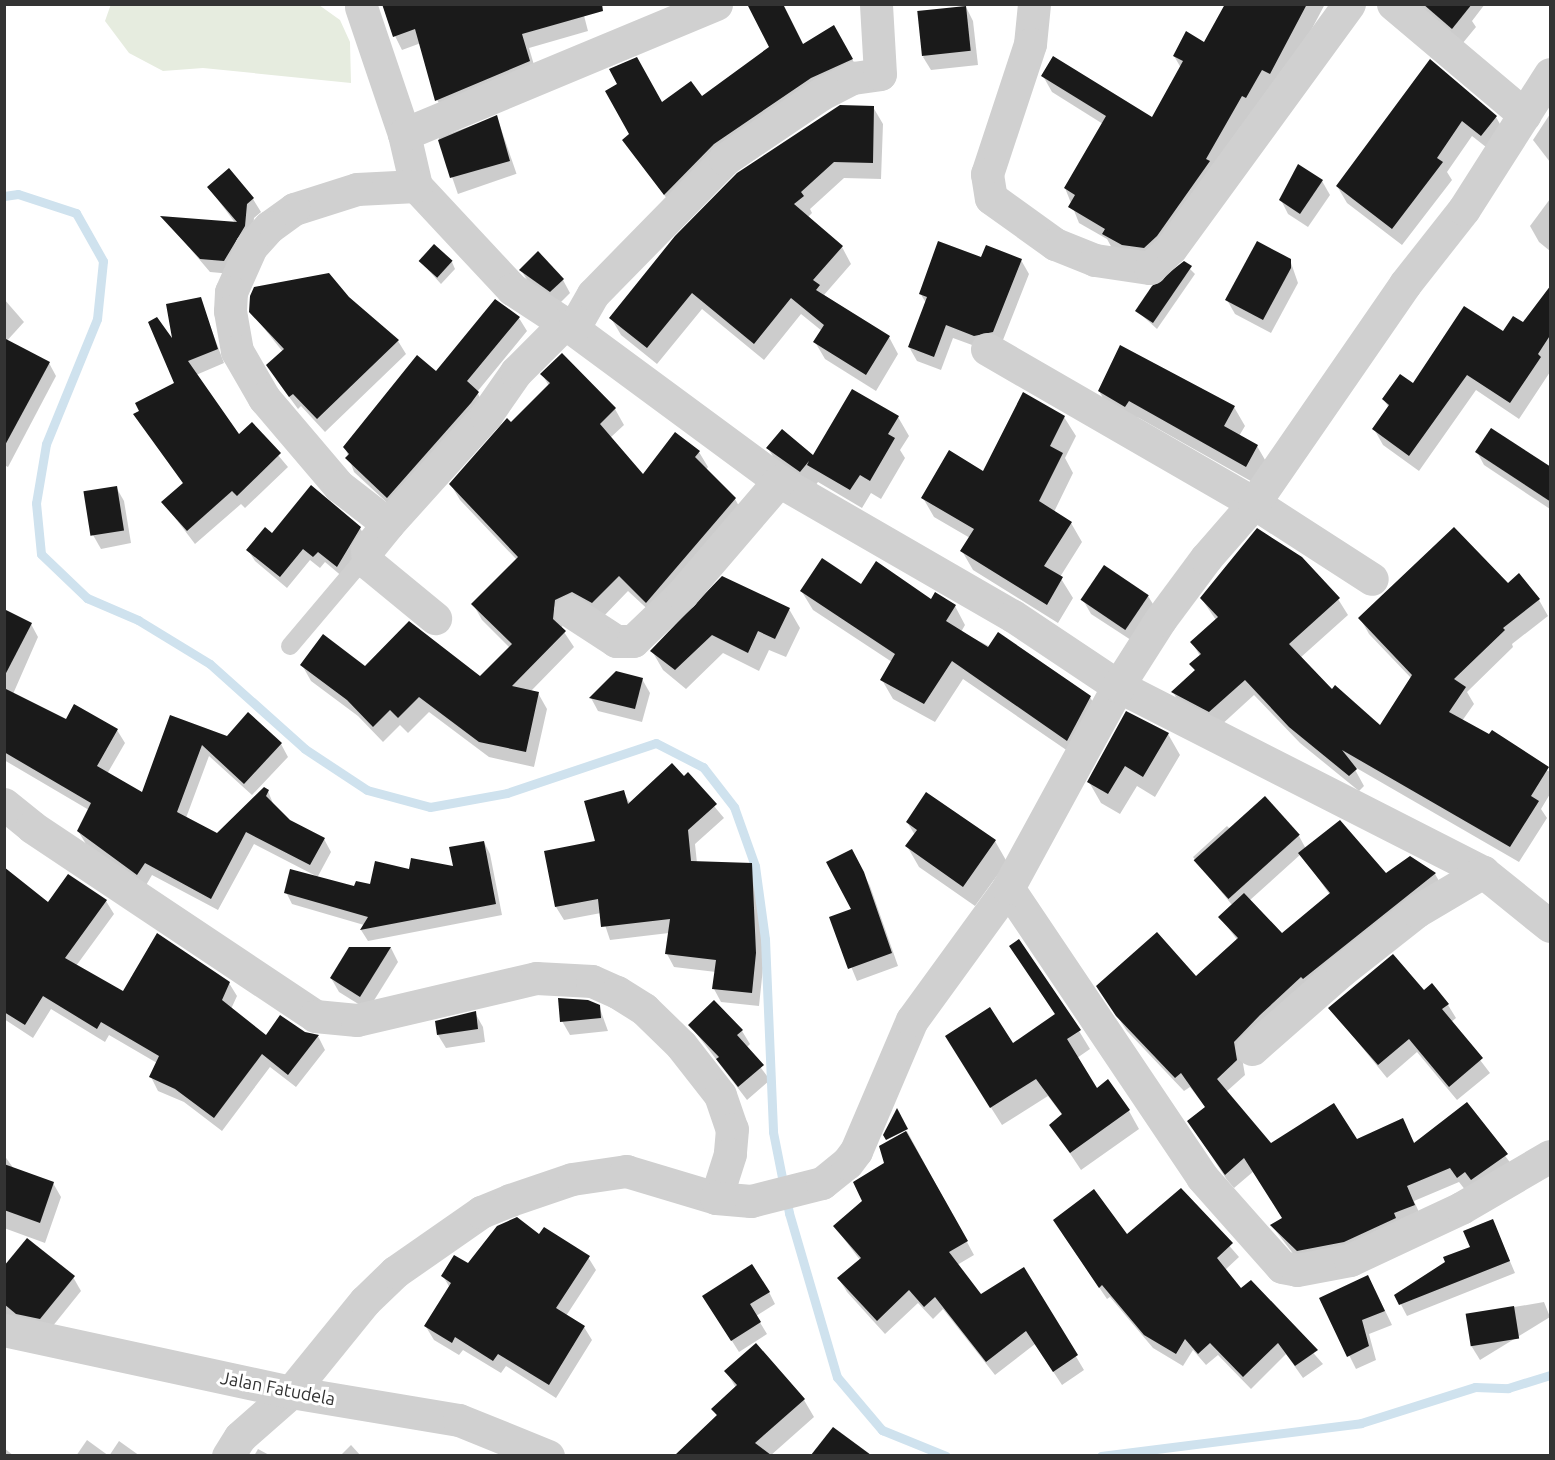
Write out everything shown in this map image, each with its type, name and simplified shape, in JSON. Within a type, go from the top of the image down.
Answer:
[{"type":"street","points":[[404,134],[716,4]]},
{"type":"street","points":[[435,618],[373,570],[366,556],[372,541],[486,415],[516,372],[569,326],[593,294],[725,159],[821,94],[853,78],[880,74],[876,4]]},
{"type":"street","points":[[1034,4],[1027,53],[987,174],[991,198],[1054,244],[1095,260],[1150,268],[1171,248],[1348,4]]},
{"type":"street","points":[[1393,4],[1525,115]]},
{"type":"street","points":[[360,5],[404,134],[416,186],[512,289],[569,326],[779,481],[1013,616],[1118,686],[1483,872],[1551,926]]},
{"type":"street","points":[[228,1455],[240,1437],[291,1392],[365,1301],[395,1272],[481,1212],[572,1179],[626,1171],[716,1198],[751,1202],[822,1183],[856,1151],[912,1020],[1008,888],[1118,686],[1206,558],[1254,503],[1405,284],[1464,209],[1551,74]]},
{"type":"street","points":[[388,524],[339,486],[264,398],[237,351],[230,311],[231,292],[251,247],[269,227],[294,209],[357,189],[416,186]]},
{"type":"street","points":[[987,349],[1254,503],[1372,579]]},
{"type":"street","points":[[570,611],[616,641],[633,641],[682,594],[779,481]]},
{"type":"street","points":[[4,804],[32,827],[315,1016],[357,1020],[536,978],[592,981],[617,992],[644,1009],[681,1045],[702,1070],[727,1110],[732,1129],[730,1154],[716,1198]]},
{"type":"street","points":[[1252,1049],[1342,970],[1417,911],[1483,872]]},
{"type":"street","points":[[1008,888],[1202,1177],[1282,1267],[1296,1270],[1350,1260],[1461,1208],[1551,1156]]},
{"type":"street","name":"Jalan Fatudela","points":[[4,1330],[291,1392],[459,1420],[548,1455]]},
{"type":"lane","points":[[290,646],[366,556]]},
{"type":"shaded area","points":[[111,4],[319,5],[340,20],[350,42],[351,83],[203,68],[163,71],[129,53],[105,21]]},
{"type":"building","points":[[382,4],[602,4],[603,11],[522,34],[530,61],[435,101],[415,29],[393,37]]},
{"type":"building","points":[[747,4],[783,4],[803,44],[834,25],[853,59],[811,78],[714,144],[664,195],[622,140],[629,134],[605,91],[617,84],[609,69],[637,57],[662,102],[691,81],[702,96],[769,47]]},
{"type":"building","points":[[1225,4],[1307,4],[1270,74],[1262,70],[1246,98],[1242,96],[1206,159],[1210,161],[1157,236],[1144,248],[1122,245],[1102,234],[1105,229],[1068,207],[1075,195],[1064,188],[1106,116],[1041,76],[1053,56],[1152,117],[1183,61],[1173,56],[1186,31],[1204,42]]},
{"type":"building","points":[[1423,4],[1472,4],[1452,29]]},
{"type":"building","points":[[966,6],[971,51],[922,56],[917,11]]},
{"type":"building","points":[[1430,59],[1497,116],[1481,136],[1462,121],[1437,158],[1443,162],[1392,229],[1336,186]]},
{"type":"building","points":[[840,105],[874,106],[873,163],[834,162],[801,192],[804,196],[794,204],[843,246],[813,280],[820,285],[816,290],[890,336],[866,375],[813,342],[824,325],[791,298],[754,344],[692,293],[647,348],[609,318],[675,236],[737,173]]},
{"type":"building","points":[[497,115],[510,161],[450,178],[438,140]]},
{"type":"building","points":[[1298,164],[1323,180],[1300,214],[1279,200]]},
{"type":"building","points":[[229,168],[254,198],[247,204],[245,226],[224,261],[200,259],[160,216],[237,222],[207,187]]},
{"type":"building","points":[[938,241],[981,257],[986,245],[1022,259],[993,332],[974,336],[946,325],[934,357],[908,347],[927,297],[919,294]]},
{"type":"building","points":[[1257,241],[1291,259],[1291,268],[1263,320],[1225,300]]},
{"type":"building","points":[[434,244],[453,261],[437,278],[419,261]]},
{"type":"building","points":[[538,251],[564,279],[550,292],[519,270]]},
{"type":"building","points":[[1184,261],[1192,266],[1153,323],[1135,311],[1152,286]]},
{"type":"building","points":[[329,273],[349,297],[399,340],[317,419],[293,394],[289,397],[266,365],[284,349],[249,312],[250,296],[254,287]]},
{"type":"building","points":[[1551,285],[1551,334],[1538,354],[1541,357],[1510,403],[1467,375],[1409,456],[1372,429],[1389,405],[1382,399],[1400,374],[1413,383],[1464,306],[1503,331],[1513,316],[1523,322]]},
{"type":"building","points":[[201,297],[218,349],[188,361],[239,434],[252,422],[281,453],[237,496],[232,491],[187,531],[161,502],[183,483],[133,414],[139,411],[135,403],[174,383],[148,322],[157,317],[172,338],[166,304]]},
{"type":"building","points":[[495,299],[520,317],[467,381],[479,392],[471,403],[387,498],[345,458],[349,454],[343,447],[417,355],[436,371]]},
{"type":"building","points":[[4,338],[50,362],[4,447]]},
{"type":"building","points":[[1120,345],[1235,406],[1224,426],[1258,445],[1246,467],[1129,401],[1125,407],[1098,391]]},
{"type":"building","points":[[562,353],[616,408],[600,424],[643,474],[675,432],[700,451],[695,457],[736,498],[646,603],[619,576],[592,603],[572,592],[555,600],[553,619],[566,631],[512,686],[539,692],[526,752],[479,742],[419,697],[398,718],[390,710],[373,727],[347,700],[300,665],[323,634],[365,666],[409,621],[480,676],[512,644],[471,604],[518,557],[449,484],[507,418],[511,422],[550,383],[540,374]]},
{"type":"building","points":[[852,389],[899,416],[888,434],[895,438],[870,481],[860,475],[850,490],[807,465],[809,461],[800,472],[766,448],[782,429],[813,455]]},
{"type":"building","points":[[1023,392],[1065,416],[1050,446],[1063,453],[1039,501],[1072,522],[1044,566],[1063,577],[1047,605],[960,551],[974,529],[921,498],[949,450],[983,471]]},
{"type":"building","points":[[1491,428],[1551,467],[1551,502],[1475,452]]},
{"type":"building","points":[[311,485],[361,527],[337,567],[318,552],[313,557],[303,549],[280,577],[246,550],[265,527],[272,533]]},
{"type":"building","points":[[117,486],[124,530],[90,536],[83,491]]},
{"type":"building","points":[[1454,527],[1508,583],[1519,573],[1540,599],[1503,628],[1505,630],[1454,679],[1466,687],[1449,712],[1489,734],[1492,730],[1549,767],[1531,796],[1539,801],[1510,847],[1342,750],[1357,769],[1349,776],[1289,727],[1245,680],[1209,712],[1171,692],[1195,670],[1189,664],[1201,654],[1190,642],[1218,617],[1200,598],[1257,528],[1302,557],[1340,598],[1289,644],[1332,689],[1335,685],[1380,725],[1412,675],[1358,618]]},
{"type":"building","points":[[822,558],[861,584],[876,561],[931,599],[935,592],[956,605],[946,621],[988,647],[998,632],[1091,696],[1067,741],[952,661],[924,704],[880,680],[895,654],[800,591]]},
{"type":"building","points":[[1104,565],[1149,595],[1125,630],[1081,600]]},
{"type":"building","points":[[722,576],[790,608],[775,639],[758,631],[748,653],[712,635],[675,670],[650,651]]},
{"type":"building","points":[[4,609],[32,623],[4,677]]},
{"type":"building","points":[[616,671],[643,678],[635,709],[589,698]]},
{"type":"building","points":[[4,688],[66,719],[74,704],[118,729],[97,766],[142,792],[170,715],[227,736],[248,712],[282,743],[244,784],[202,745],[177,812],[217,833],[264,787],[269,790],[266,796],[290,820],[325,838],[310,865],[246,832],[211,899],[145,863],[137,875],[77,831],[91,803],[4,752]]},
{"type":"building","points":[[1126,711],[1169,733],[1143,777],[1125,766],[1108,794],[1087,782]]},
{"type":"building","points":[[672,763],[684,776],[688,772],[717,804],[688,830],[691,861],[752,863],[756,953],[752,993],[712,989],[716,960],[665,954],[670,919],[601,927],[598,899],[555,907],[544,851],[595,841],[584,801],[624,790],[628,804]]},
{"type":"building","points":[[926,792],[996,840],[963,887],[905,846],[917,830],[906,822]]},
{"type":"building","points":[[1265,796],[1300,835],[1228,899],[1194,860]]},
{"type":"building","points":[[1340,820],[1386,873],[1410,856],[1436,873],[1303,979],[1301,977],[1260,1015],[1234,1042],[1237,1060],[1217,1079],[1271,1143],[1334,1103],[1357,1139],[1403,1118],[1414,1143],[1467,1102],[1508,1154],[1471,1180],[1465,1172],[1457,1178],[1450,1168],[1407,1186],[1415,1205],[1394,1213],[1396,1218],[1344,1242],[1297,1251],[1270,1225],[1282,1218],[1244,1158],[1225,1175],[1187,1121],[1205,1107],[1181,1073],[1175,1078],[1116,1016],[1096,986],[1157,932],[1196,976],[1238,938],[1218,917],[1244,893],[1282,933],[1330,893],[1298,853]]},
{"type":"building","points":[[484,841],[496,904],[360,930],[368,917],[284,893],[290,869],[354,886],[356,881],[370,884],[375,861],[409,869],[411,858],[453,866],[449,847]]},
{"type":"building","points":[[852,849],[864,872],[892,953],[848,969],[829,917],[851,909],[826,862]]},
{"type":"building","points":[[4,867],[48,902],[68,874],[107,900],[65,958],[123,991],[157,933],[230,982],[222,1000],[266,1035],[280,1015],[305,1032],[319,1035],[288,1075],[262,1054],[214,1118],[175,1089],[149,1077],[159,1056],[101,1022],[97,1029],[43,996],[25,1025],[4,1012]]},
{"type":"building","points":[[1019,939],[1081,1030],[1067,1039],[1097,1088],[1108,1079],[1130,1110],[1070,1153],[1049,1125],[1062,1114],[1036,1079],[990,1108],[945,1036],[990,1007],[1013,1043],[1055,1014],[1009,946]]},
{"type":"building","points":[[349,947],[391,947],[360,997],[330,978]]},
{"type":"building","points":[[1393,954],[1424,990],[1432,983],[1449,1004],[1442,1009],[1483,1058],[1449,1087],[1409,1039],[1378,1065],[1328,1008]]},
{"type":"building","points":[[558,998],[588,1000],[600,1005],[601,1018],[560,1022]]},
{"type":"building","points":[[714,1000],[743,1030],[737,1035],[764,1065],[738,1087],[716,1059],[719,1057],[688,1025]]},
{"type":"building","points":[[476,1011],[478,1029],[437,1035],[435,1021]]},
{"type":"building","points":[[897,1108],[908,1129],[886,1140],[883,1135]]},
{"type":"building","points":[[906,1131],[968,1241],[949,1252],[981,1294],[1024,1267],[1078,1355],[1053,1372],[1026,1331],[986,1362],[935,1297],[924,1307],[909,1290],[877,1321],[837,1278],[861,1258],[833,1226],[862,1201],[853,1182],[884,1163],[879,1146]]},
{"type":"building","points":[[4,1164],[54,1182],[40,1223],[4,1210]]},
{"type":"building","points":[[1181,1188],[1233,1243],[1217,1258],[1241,1288],[1251,1280],[1318,1350],[1295,1366],[1278,1343],[1243,1377],[1210,1343],[1198,1354],[1185,1339],[1176,1354],[1144,1335],[1102,1285],[1099,1288],[1053,1220],[1094,1189],[1127,1234]]},
{"type":"building","points":[[517,1217],[539,1234],[544,1227],[590,1256],[556,1308],[585,1326],[549,1385],[498,1354],[493,1361],[455,1337],[452,1343],[424,1326],[451,1283],[441,1276],[454,1255],[468,1263],[497,1226]]},
{"type":"building","points":[[1493,1219],[1510,1261],[1399,1305],[1394,1295],[1445,1262],[1443,1257],[1470,1247],[1463,1231]]},
{"type":"building","points":[[27,1238],[75,1276],[40,1319],[16,1314],[4,1304],[4,1266]]},
{"type":"building","points":[[752,1264],[770,1292],[750,1304],[761,1322],[731,1341],[702,1296]]},
{"type":"building","points":[[1368,1275],[1385,1311],[1362,1320],[1369,1346],[1347,1357],[1319,1298]]},
{"type":"building","points":[[1514,1306],[1519,1339],[1471,1346],[1466,1314]]},
{"type":"building","points":[[756,1343],[805,1399],[755,1443],[771,1455],[675,1455],[717,1415],[711,1409],[737,1385],[724,1371]]},
{"type":"building","points":[[833,1427],[871,1455],[811,1455]]},
{"type":"waterway","points":[[4,196],[18,194],[76,213],[103,261],[97,319],[46,444],[36,503],[41,554],[87,598],[138,620],[210,664],[305,749],[367,790],[430,807],[507,793],[656,743],[703,767],[734,807],[755,866],[765,939],[773,1132],[789,1213],[837,1377],[882,1430],[946,1456]]},
{"type":"waterway","points":[[1101,1456],[1361,1423],[1475,1387],[1508,1388],[1550,1375]]}]
